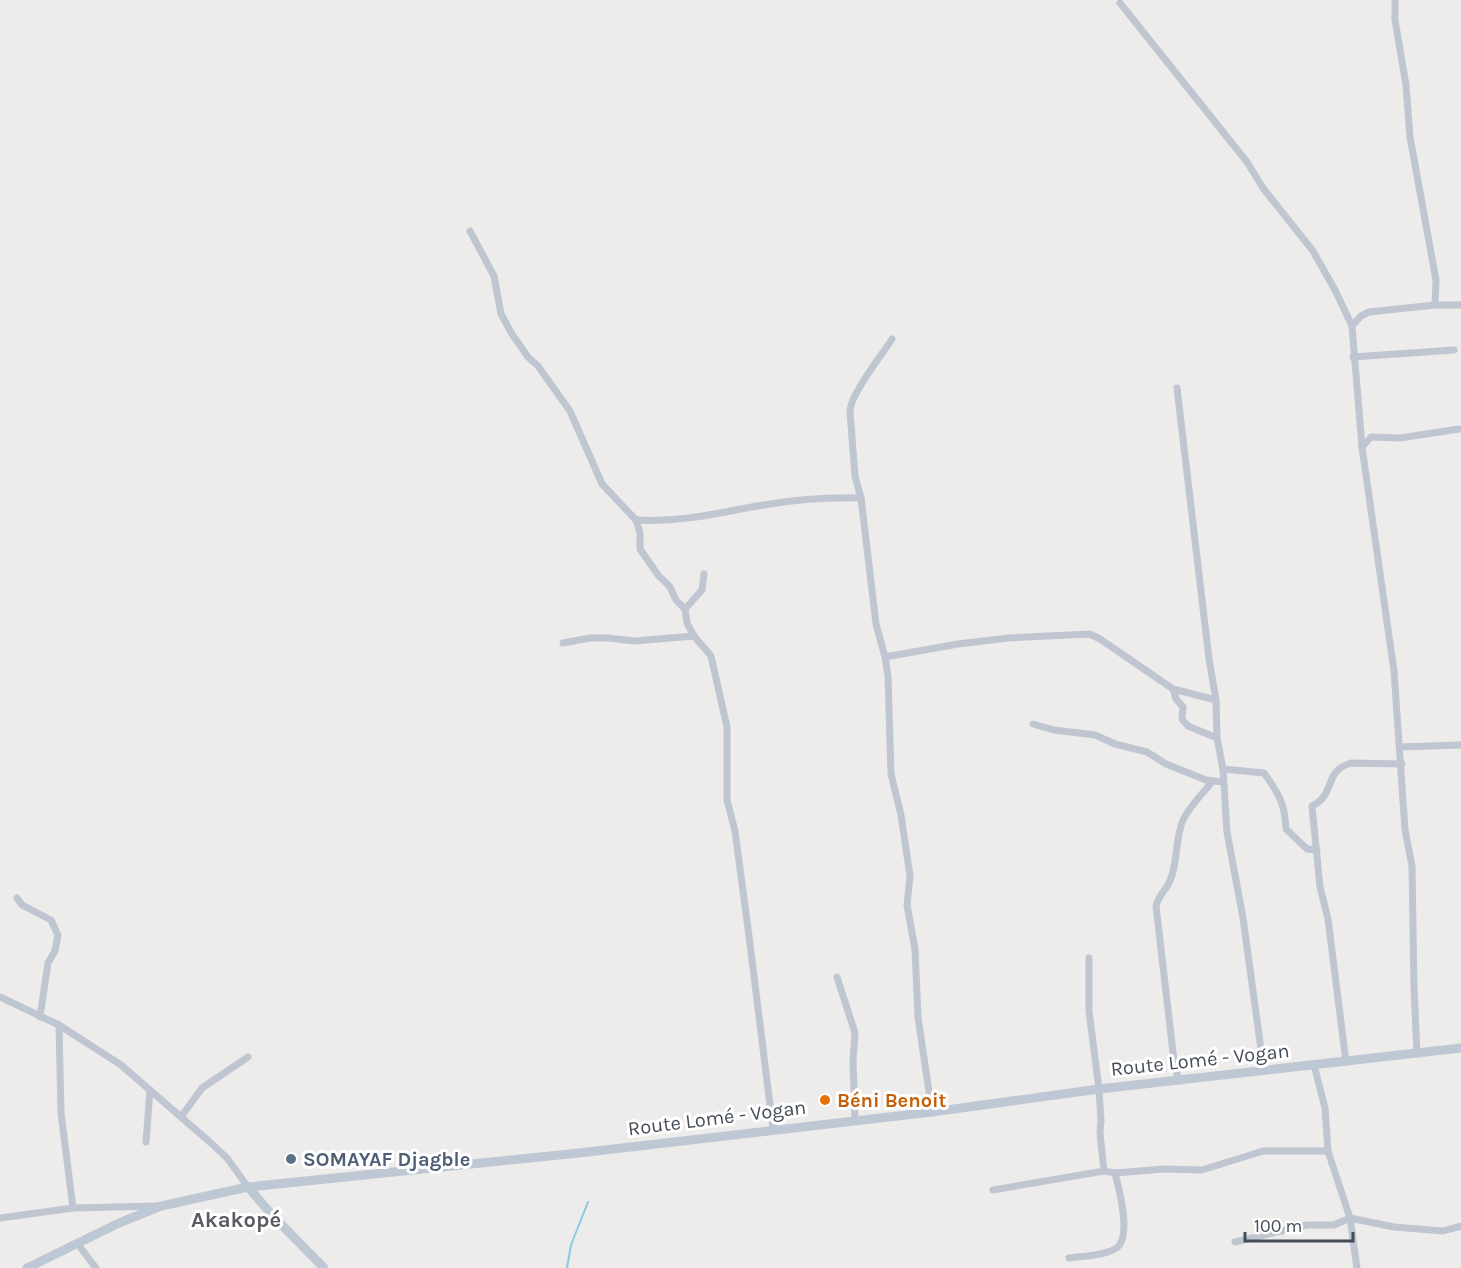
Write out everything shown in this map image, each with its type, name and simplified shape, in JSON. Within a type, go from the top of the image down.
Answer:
[{"type":"main road","name":"Route Lomé - Vogan","points":[[27,1268],[118,1222],[161,1206],[248,1187],[579,1153],[932,1112],[1099,1089],[1461,1048]]},
{"type":"main road","points":[[248,1187],[324,1268]]},
{"type":"street","points":[[1395,0],[1395,20],[1406,85],[1410,136],[1436,280],[1435,305]]},
{"type":"street","points":[[1120,3],[1313,251],[1352,326],[1362,447],[1394,671],[1405,830],[1412,866],[1417,1054]]},
{"type":"street","points":[[470,231],[494,276],[501,314],[512,334],[570,411],[603,484],[636,520],[640,533],[640,549],[670,587],[676,600],[685,609],[687,623],[694,636],[711,656],[727,727],[727,800],[735,831],[773,1129]]},
{"type":"street","points":[[1352,326],[1361,316],[1369,312],[1435,305],[1461,305]]},
{"type":"street","points":[[892,339],[859,388],[850,408],[855,476],[861,498],[876,624],[888,676],[891,774],[901,815],[910,876],[907,905],[915,949],[918,1017],[932,1112]]},
{"type":"street","points":[[1353,357],[1454,350]]},
{"type":"street","points":[[1177,388],[1209,659],[1216,700],[1217,738],[1227,832],[1243,918],[1264,1071]]},
{"type":"street","points":[[1362,447],[1371,437],[1400,438],[1459,429]]},
{"type":"street","points":[[636,520],[660,522],[803,500],[861,498]]},
{"type":"street","points":[[685,609],[702,590],[704,574]]},
{"type":"street","points":[[885,657],[1008,638],[1090,634],[1173,689],[1216,700]]},
{"type":"street","points":[[563,643],[590,638],[634,641],[694,636]]},
{"type":"street","points":[[1173,689],[1176,699],[1183,707],[1182,719],[1188,726],[1217,738]]},
{"type":"street","points":[[1033,724],[1054,730],[1095,735],[1115,744],[1147,752],[1166,764],[1212,782],[1223,782]]},
{"type":"street","points":[[1400,747],[1461,745]]},
{"type":"street","points":[[1346,1062],[1328,919],[1320,887],[1312,806],[1320,802],[1338,769],[1351,763],[1401,764]]},
{"type":"street","points":[[1222,769],[1264,773],[1280,795],[1285,812],[1286,829],[1307,849],[1317,850]]},
{"type":"street","points":[[1179,1081],[1174,1061],[1156,906],[1174,870],[1183,822],[1193,805],[1212,782]]},
{"type":"street","points":[[17,898],[22,905],[51,920],[58,935],[55,951],[48,963],[40,1017]]},
{"type":"street","points":[[1089,958],[1089,1011],[1099,1089],[1104,1171]]},
{"type":"street","points":[[837,977],[855,1033],[853,1060],[855,1120]]},
{"type":"street","points":[[0,997],[59,1025],[121,1065],[227,1158],[248,1187]]},
{"type":"street","points":[[59,1025],[61,1113],[73,1208]]},
{"type":"street","points":[[181,1117],[202,1088],[248,1057]]},
{"type":"street","points":[[1314,1065],[1325,1108],[1328,1151],[1350,1218],[1357,1268]]},
{"type":"street","points":[[146,1142],[150,1090]]},
{"type":"street","points":[[993,1190],[1104,1171],[1115,1173],[1164,1169],[1202,1170],[1263,1151],[1328,1151]]},
{"type":"street","points":[[1069,1258],[1104,1253],[1118,1248],[1124,1209],[1115,1173]]},
{"type":"street","points":[[0,1218],[73,1208],[161,1206]]},
{"type":"street","points":[[1235,1242],[1307,1225],[1334,1225],[1350,1218],[1394,1227],[1443,1232],[1461,1226]]},
{"type":"street","points":[[77,1243],[96,1268]]},
{"type":"waterway","points":[[567,1268],[571,1245],[588,1202]]},
{"type":"place","name":"Béni Benoit","points":[[825,1100]]},
{"type":"place","name":"SOMAYAF Djagble","points":[[291,1159]]},
{"type":"district","name":"Akakopé","points":[[236,1220]]}]
